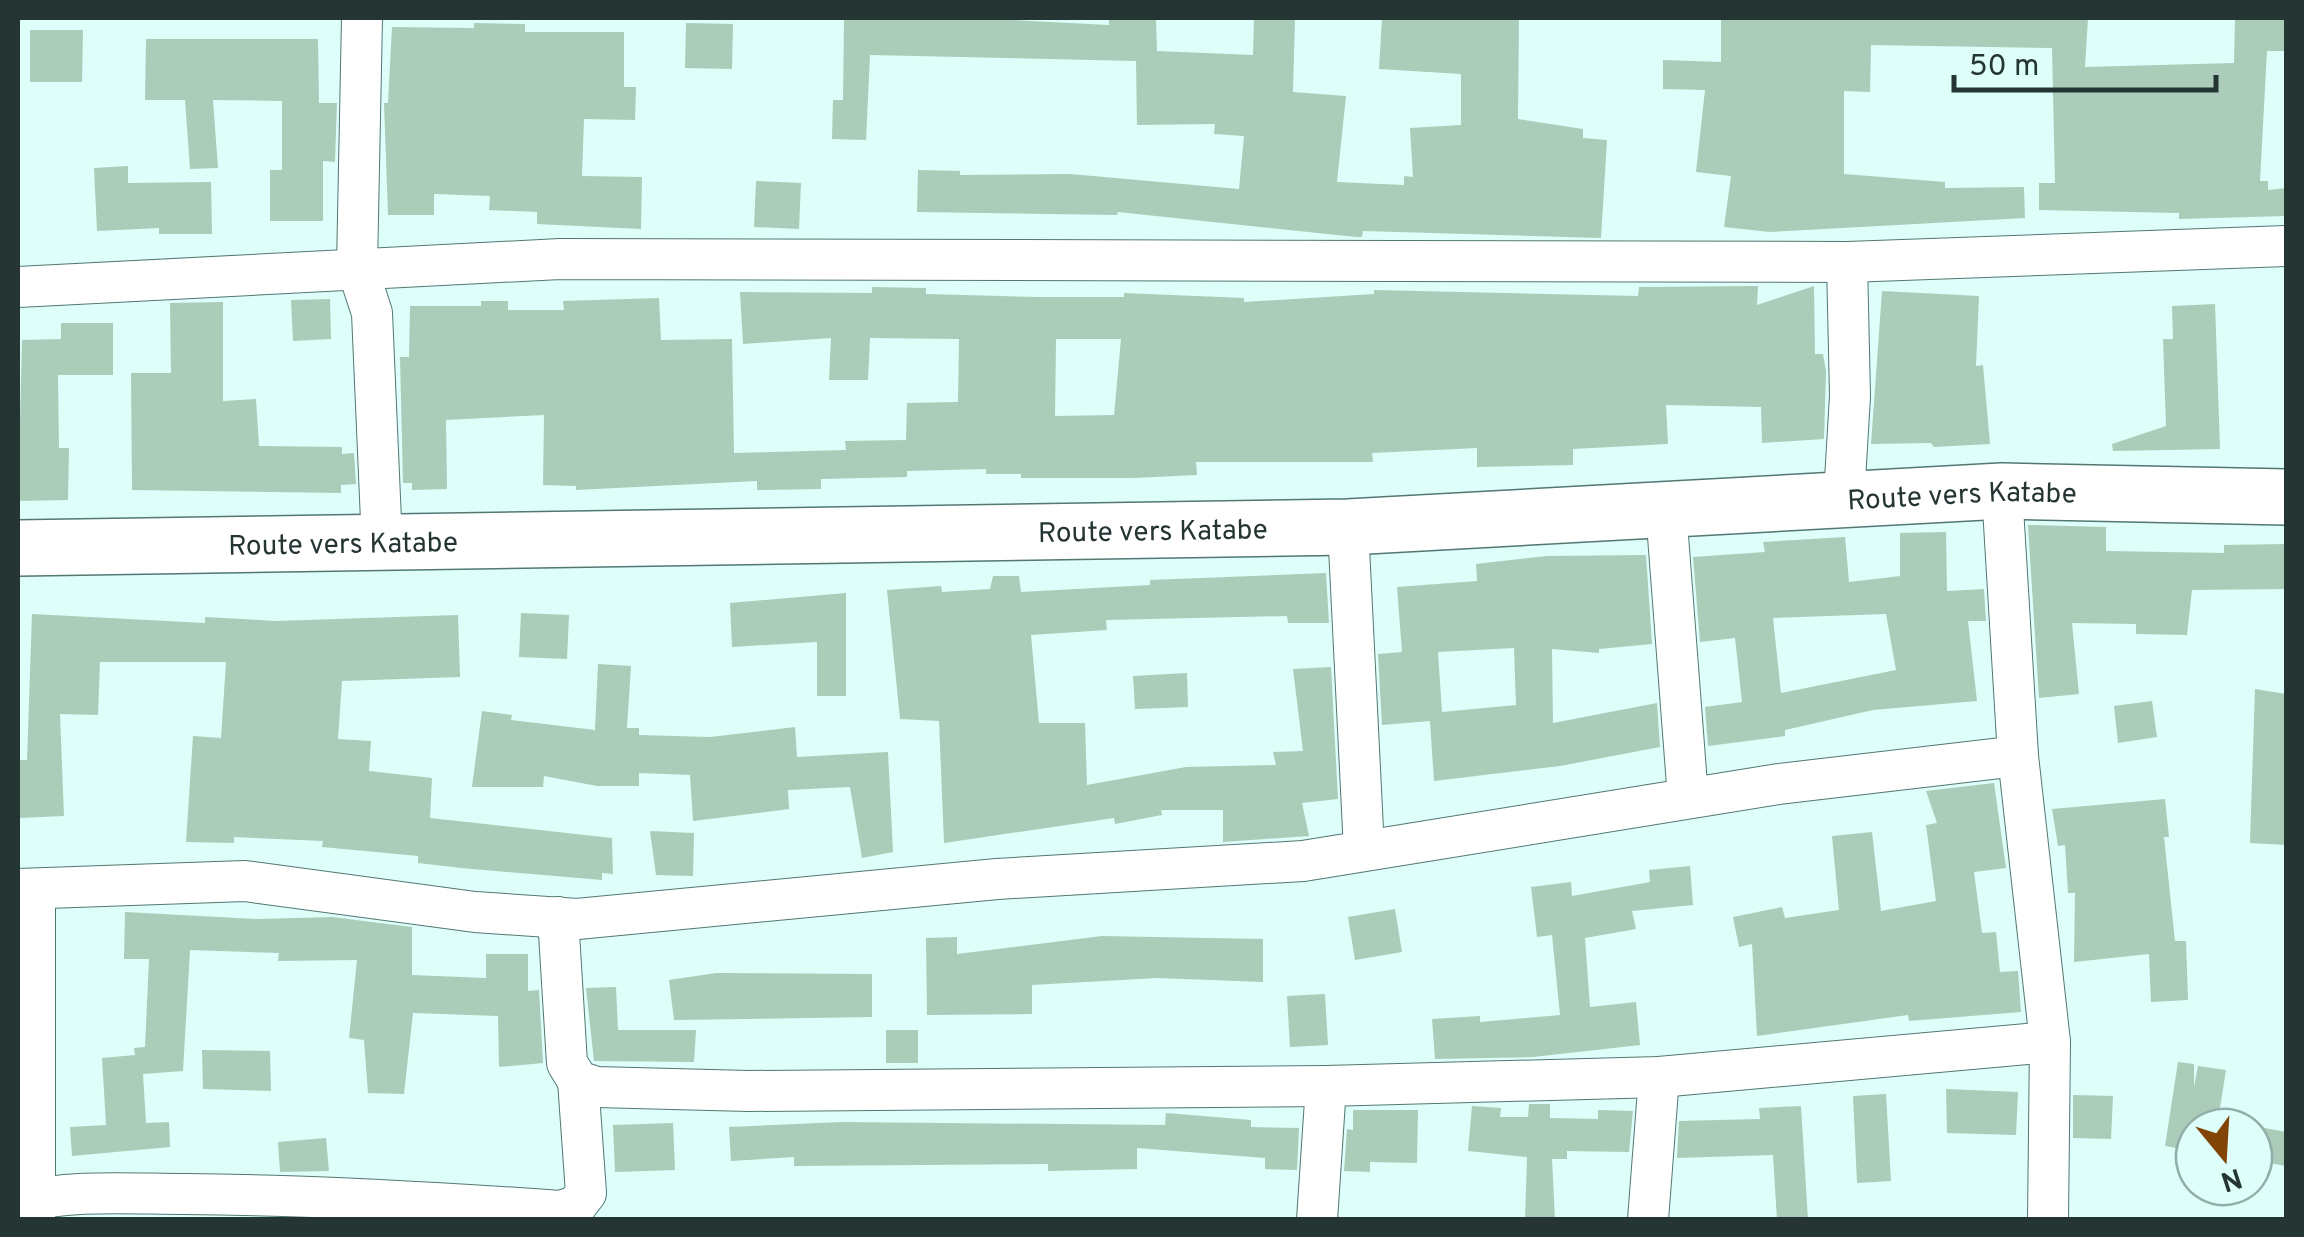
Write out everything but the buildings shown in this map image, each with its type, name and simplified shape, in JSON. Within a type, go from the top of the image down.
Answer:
[{"type":"street","points":[[362,18],[357,267],[372,312],[382,544]]},
{"type":"street","points":[[18,287],[560,258],[1847,262],[2286,246]]},
{"type":"street","points":[[1844,497],[1850,396],[1847,262]]},
{"type":"street","points":[[2002,490],[2018,756],[2050,1042],[2048,1220]]},
{"type":"street","name":"Route vers Katabe","points":[[18,548],[1348,527],[2002,490],[2286,497]]},
{"type":"street","points":[[1666,510],[1688,798]]},
{"type":"street","points":[[1348,527],[1364,850]]},
{"type":"street","points":[[558,918],[567,1063],[578,1081],[586,1192],[576,1206],[560,1211],[304,1196],[118,1194],[29,1207],[26,889],[245,882],[475,912],[558,918],[766,904],[997,879],[1303,861],[1688,798],[2018,756]]},
{"type":"street","points":[[578,1081],[596,1087],[749,1091],[1326,1086],[1659,1076],[2050,1042]]},
{"type":"street","points":[[1648,1220],[1659,1076]]},
{"type":"street","points":[[1317,1220],[1326,1086]]}]
